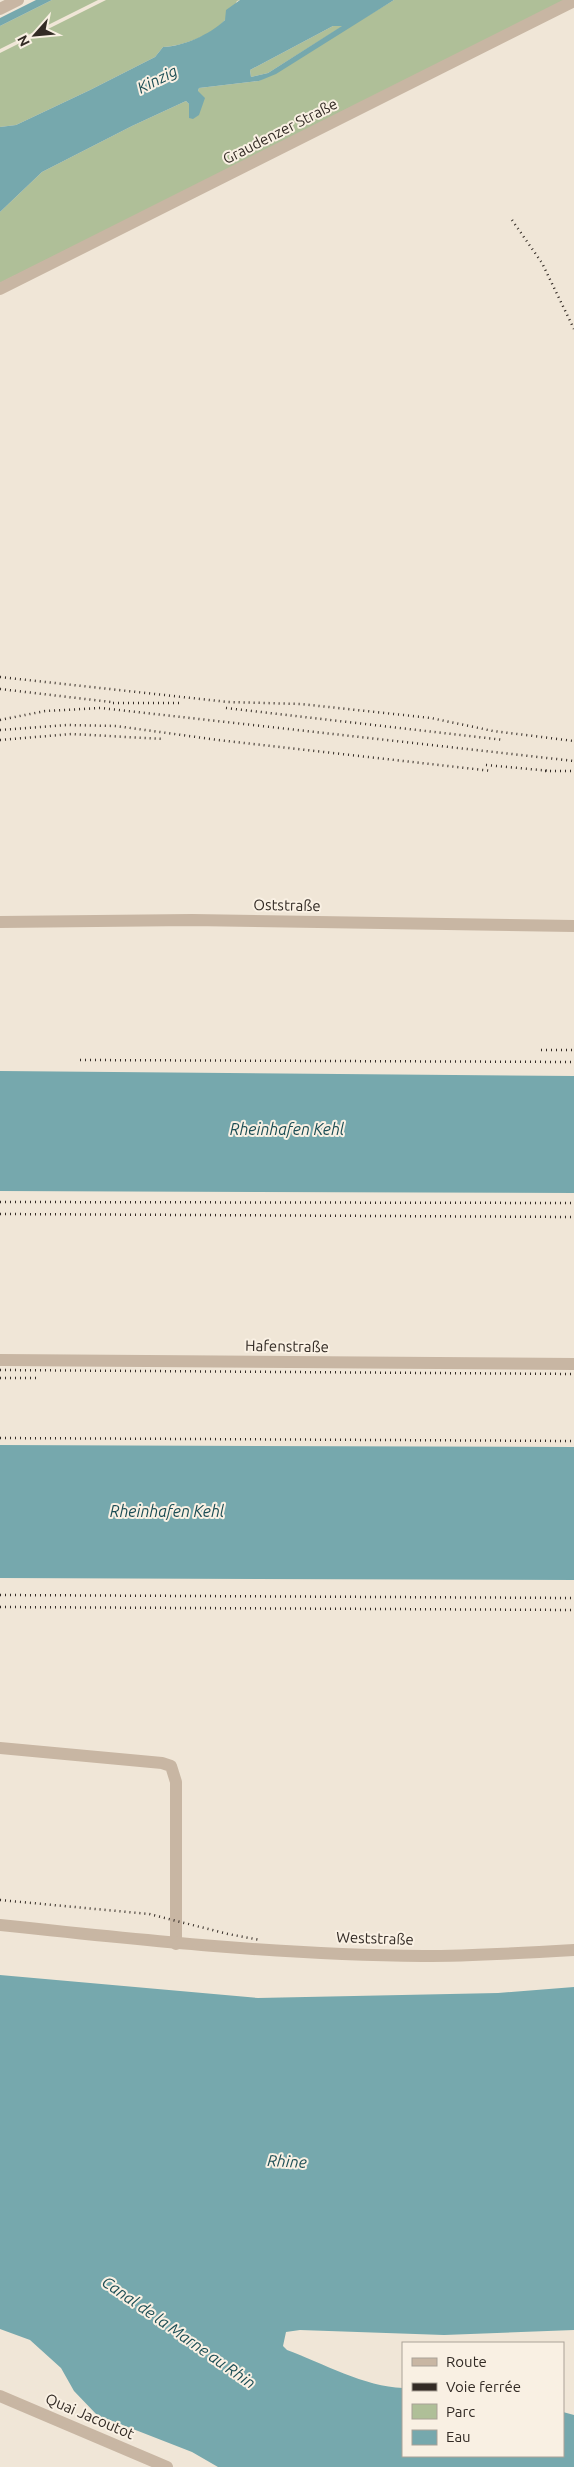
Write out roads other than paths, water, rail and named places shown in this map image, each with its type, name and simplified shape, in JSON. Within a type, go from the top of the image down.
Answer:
[{"type":"street","points":[[0,9],[18,0]]},
{"type":"street","name":"Graudenzer Straße","points":[[0,289],[574,1]]},
{"type":"street","name":"Oststraße","points":[[0,922],[192,920],[574,926]]},
{"type":"street","name":"Hafenstraße","points":[[0,1360],[574,1364]]},
{"type":"street","points":[[0,1748],[162,1763],[171,1766],[176,1782],[176,1944]]},
{"type":"street","name":"Weststraße","points":[[0,1925],[176,1944],[357,1954],[424,1956],[574,1950]]},
{"type":"street","name":"Quai Jacoutot","points":[[0,2396],[167,2467]]},
{"type":"water","points":[[36,0],[52,0],[0,26],[0,18]]},
{"type":"water","name":"Kinzig","points":[[240,0],[394,0],[276,74],[259,81],[199,88],[198,91],[205,98],[199,115],[193,119],[189,118],[189,104],[186,101],[42,172],[0,212],[0,127],[16,125],[90,90],[155,57],[163,47],[188,42],[204,35],[225,20],[226,10]],"holes":[[[333,26],[342,26],[268,73],[251,77],[250,70]]]},
{"type":"water","name":"Rheinhafen Kehl","points":[[0,1071],[574,1076],[574,1193],[0,1191]]},
{"type":"water","name":"Rheinhafen Kehl","points":[[0,1445],[574,1447],[574,1580],[0,1578]]},
{"type":"water","points":[[0,1975],[258,1998],[498,1993],[574,1987],[574,2330],[444,2335],[300,2330],[286,2332],[283,2346],[287,2350],[344,2374],[389,2387],[402,2388],[402,2457],[564,2457],[564,2412],[574,2415],[574,2467],[218,2467],[192,2452],[97,2415],[74,2391],[61,2368],[30,2340],[0,2329]]},
{"type":"railway","points":[[512,220],[542,263],[574,329]]},
{"type":"railway","points":[[0,677],[228,702],[301,704],[431,718],[493,731],[574,741]]},
{"type":"railway","points":[[0,689],[111,702]]},
{"type":"railway","points":[[113,703],[181,703]]},
{"type":"railway","points":[[0,720],[45,711],[101,708],[574,761]]},
{"type":"railway","points":[[226,708],[504,740]]},
{"type":"railway","points":[[0,730],[67,725],[116,726],[218,740],[492,771]]},
{"type":"railway","points":[[0,740],[72,734],[163,739]]},
{"type":"railway","points":[[486,765],[551,771]]},
{"type":"railway","points":[[545,771],[574,771]]},
{"type":"railway","points":[[541,1050],[574,1050]]},
{"type":"railway","points":[[80,1060],[574,1062]]},
{"type":"railway","points":[[0,1202],[574,1203]]},
{"type":"railway","points":[[0,1214],[574,1217]]},
{"type":"railway","points":[[0,1370],[574,1374]]},
{"type":"railway","points":[[0,1378],[37,1378]]},
{"type":"railway","points":[[0,1438],[574,1441]]},
{"type":"railway","points":[[0,1595],[574,1598]]},
{"type":"railway","points":[[0,1607],[574,1610]]},
{"type":"railway","points":[[0,1900],[149,1914],[260,1940]]},
{"type":"water label","name":"Rhine","points":[[287,2161]]},
{"type":"water label","name":"Canal de la Marne au Rhin","points":[[179,2332]]}]
